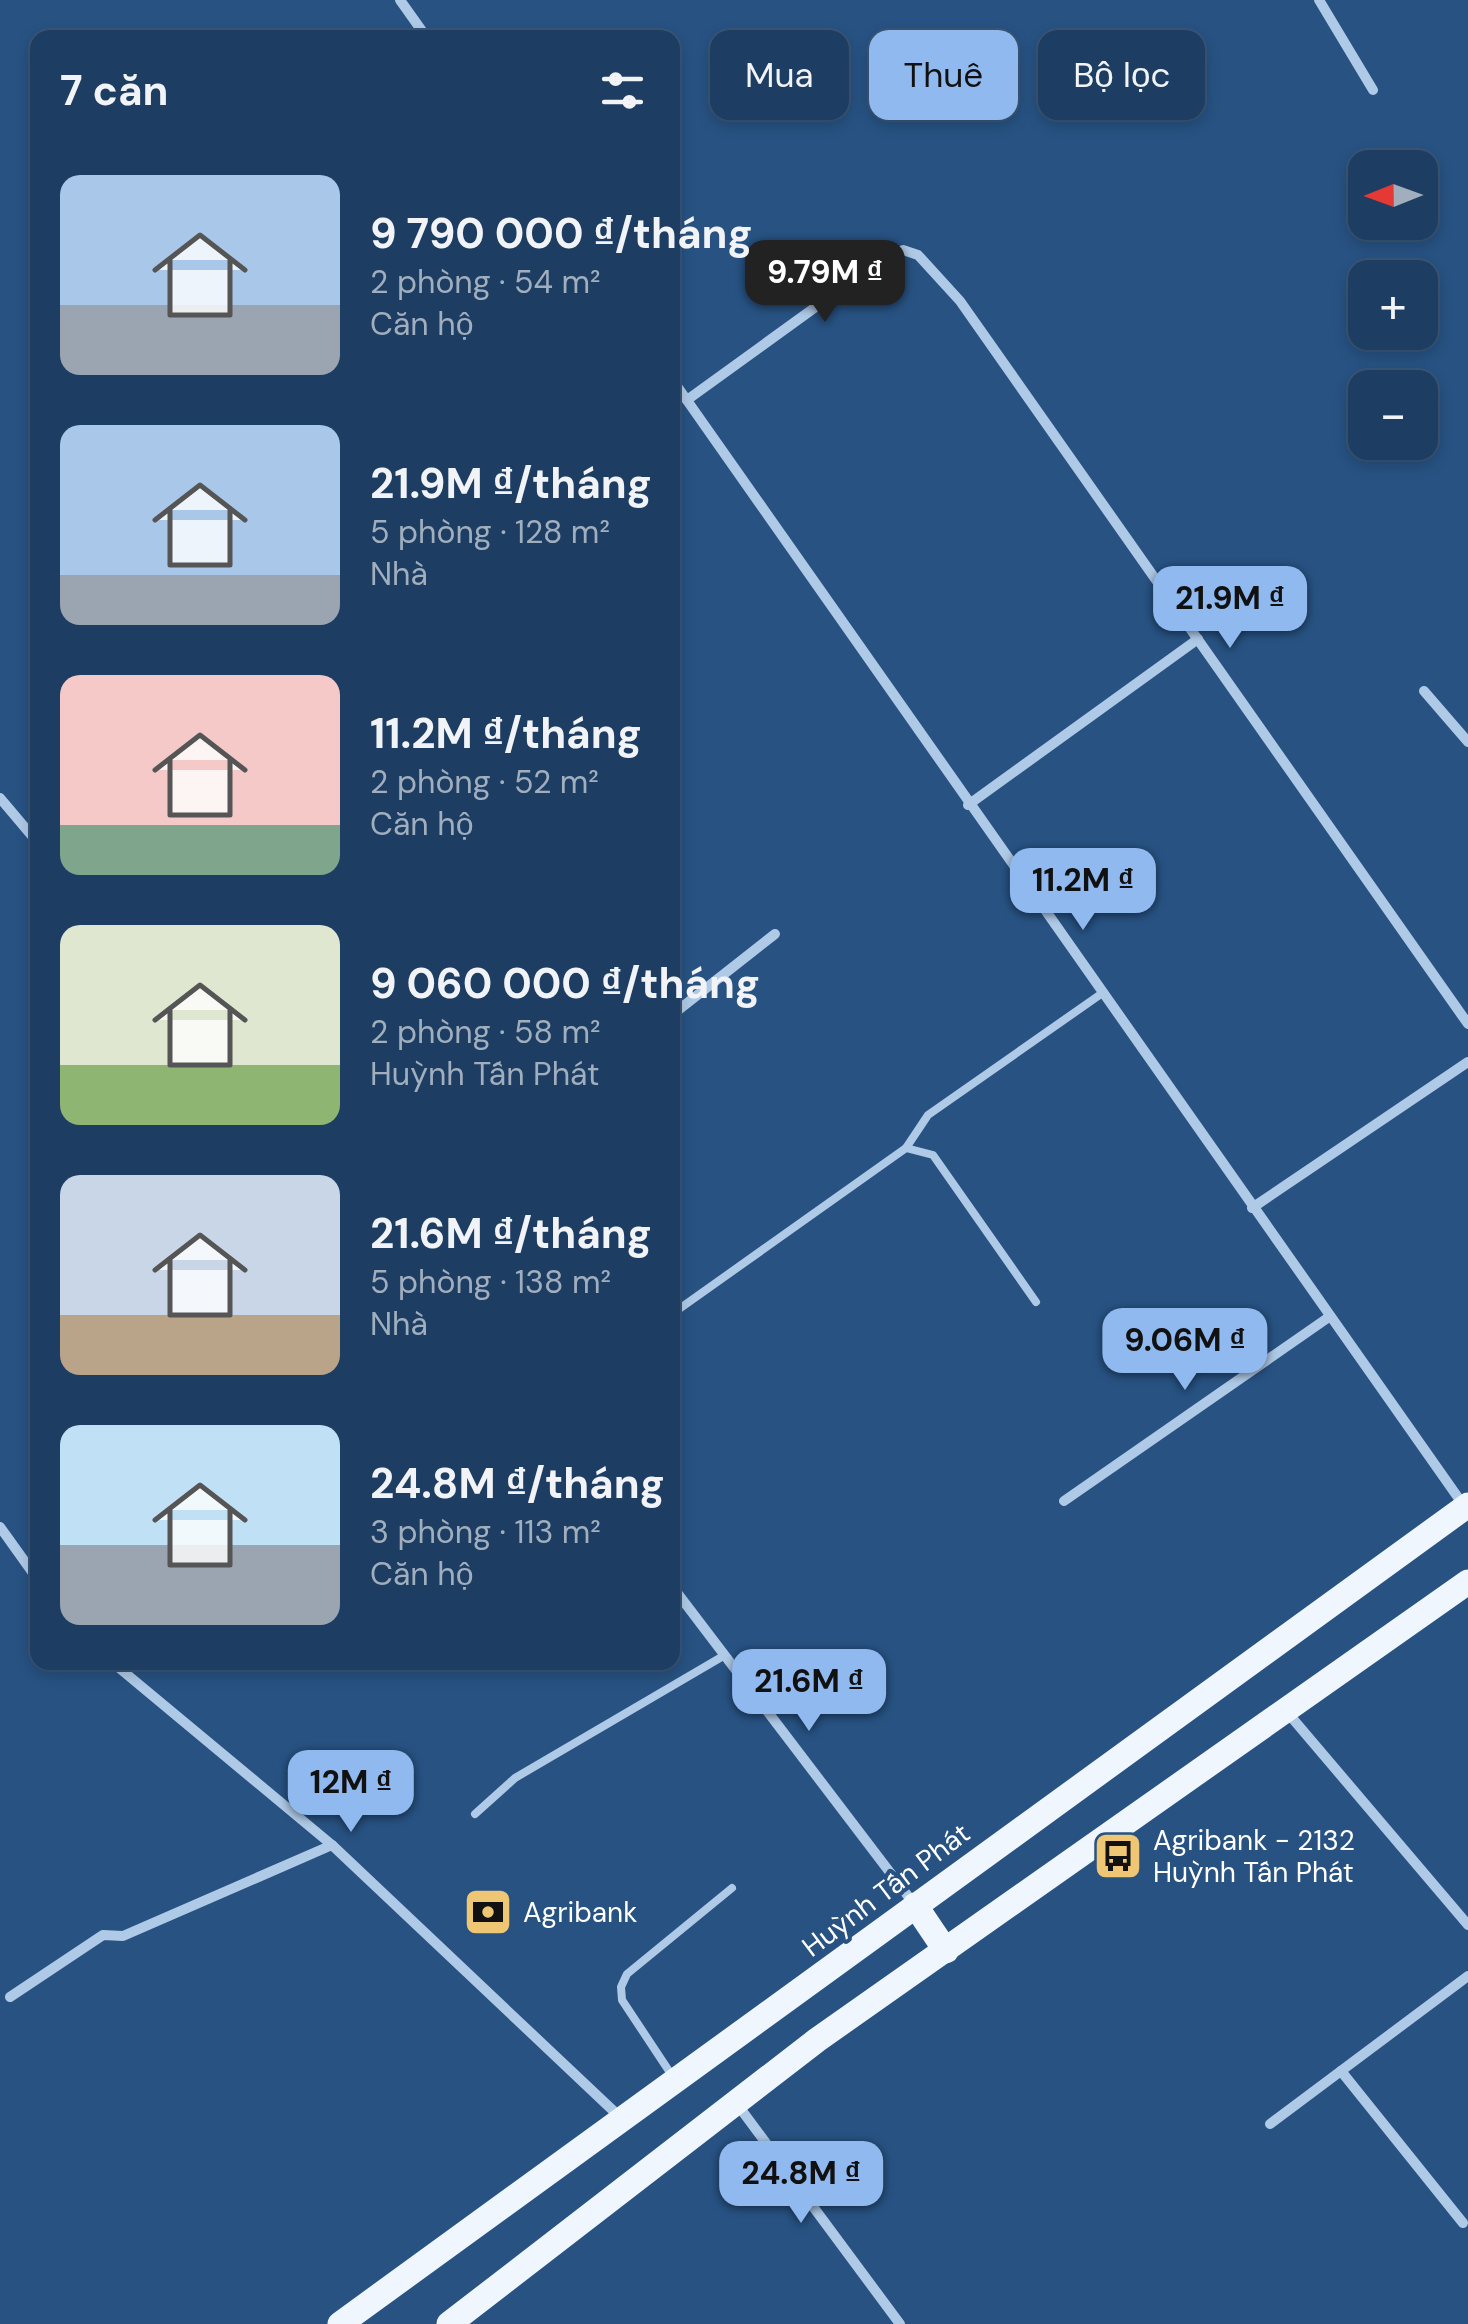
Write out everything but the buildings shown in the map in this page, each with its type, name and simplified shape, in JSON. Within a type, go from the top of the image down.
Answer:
[{"type":"main road","name":"Huỳnh Tấn Phát","points":[[340,2324],[1466,1506]]},
{"type":"main road","points":[[449,2324],[736,2103],[1468,1582]]},
{"type":"main road","points":[[915,1905],[946,1951]]},
{"type":"street","points":[[400,0],[421,30]]},
{"type":"street","points":[[1319,0],[1372,90]]},
{"type":"street","points":[[687,400],[882,259],[903,250],[918,255],[960,301],[1468,1024]]},
{"type":"street","points":[[680,391],[1101,994],[1466,1506]]},
{"type":"street","points":[[968,804],[1198,640]]},
{"type":"street","points":[[1424,690],[1468,742]]},
{"type":"street","points":[[0,798],[30,834]]},
{"type":"street","points":[[680,1009],[776,934]]},
{"type":"street","points":[[1252,1208],[1468,1062]]},
{"type":"street","points":[[1064,1501],[1329,1317]]},
{"type":"street","points":[[0,1528],[30,1569]]},
{"type":"street","points":[[680,1596],[915,1905]]},
{"type":"street","points":[[122,1670],[332,1845],[622,2120]]},
{"type":"street","points":[[1287,1711],[1468,1924]]},
{"type":"street","points":[[10,1997],[103,1935],[124,1936],[332,1845]]},
{"type":"street","points":[[1270,2124],[1468,1976]]},
{"type":"street","points":[[1341,2071],[1463,2223]]},
{"type":"street","points":[[736,2103],[900,2324]]},
{"type":"lane","points":[[680,1308],[906,1148],[928,1114],[1101,994]]},
{"type":"lane","points":[[906,1148],[933,1154],[1036,1302]]},
{"type":"lane","points":[[475,1814],[514,1778],[725,1654]]},
{"type":"lane","points":[[676,2080],[622,2000],[621,1988],[626,1974],[732,1888]]},
{"type":"place","name":"Agribank - 2132 Huỳnh Tấn Phát","points":[[1118,1856]]},
{"type":"place","name":"Agribank","points":[[488,1912]]}]
